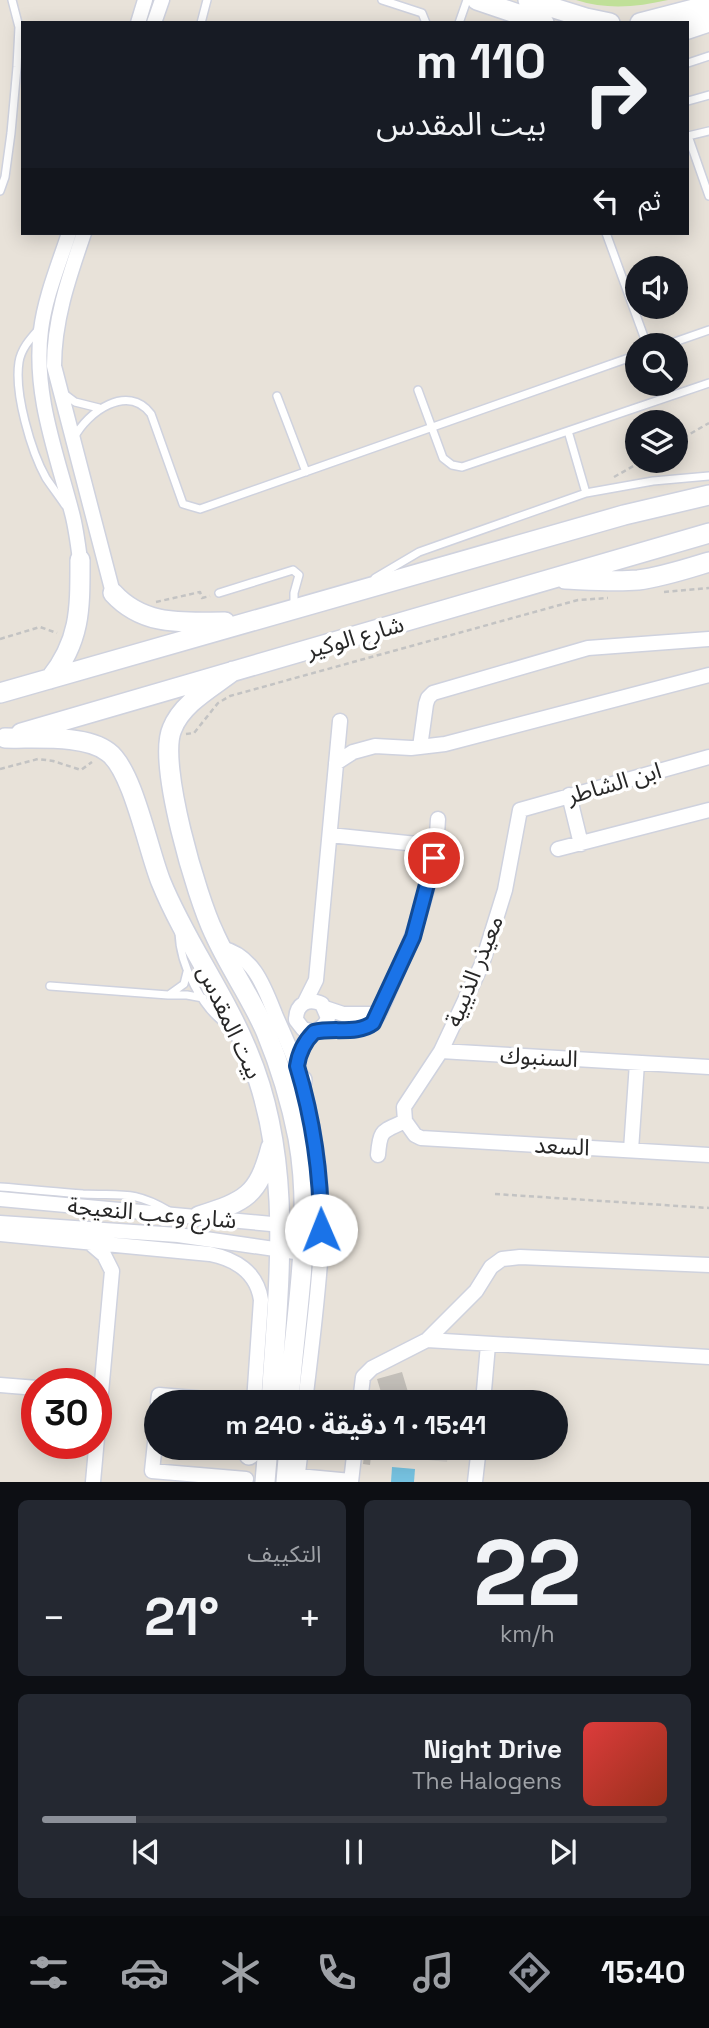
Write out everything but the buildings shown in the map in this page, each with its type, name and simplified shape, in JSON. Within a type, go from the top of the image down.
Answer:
[{"type":"main road","points":[[477,0],[542,7],[602,21]]},
{"type":"main road","points":[[648,21],[709,5]]},
{"type":"main road","points":[[689,29],[709,22]]},
{"type":"main road","name":"شارع الوكير","points":[[0,693],[601,521],[709,495]]},
{"type":"main road","name":"شارع الوكير","points":[[2,739],[709,533]]},
{"type":"main road","points":[[50,679],[62,664],[74,640],[80,606],[80,560]]},
{"type":"main road","points":[[550,578],[609,582],[638,580],[709,562]]},
{"type":"main road","points":[[113,593],[128,607],[147,617],[165,621],[247,622]]},
{"type":"main road","name":"بيت المقدس","points":[[233,671],[185,708],[170,733],[167,748],[170,782],[202,904],[221,948],[264,1029],[280,1070],[294,1121],[303,1174],[304,1227],[290,1390]]},
{"type":"main road","points":[[2,739],[83,741],[98,746]]},
{"type":"main road","name":"بيت المقدس","points":[[98,746],[119,762],[129,780],[154,863],[179,922],[237,1030],[256,1072],[273,1139],[281,1224],[272,1390]]},
{"type":"main road","points":[[294,1121],[299,1073]]},
{"type":"main road","points":[[199,1216],[230,1206],[252,1191],[264,1173],[273,1139]]},
{"type":"main road","points":[[253,1481],[262,1460]]},
{"type":"main road","points":[[291,1460],[294,1480]]},
{"type":"street","points":[[139,21],[145,0]]},
{"type":"street","points":[[155,21],[162,0]]},
{"type":"street","points":[[68,235],[41,327],[39,365],[44,410],[73,516],[80,560]]},
{"type":"street","points":[[83,235],[62,299],[56,329],[54,366],[113,593]]},
{"type":"street","points":[[44,410],[63,404]]},
{"type":"street","points":[[420,747],[426,704],[433,693],[588,648],[709,639]]},
{"type":"street","points":[[336,763],[362,749],[374,746],[420,747],[444,744],[709,675]]},
{"type":"street","points":[[316,1031],[328,1018],[316,980],[340,722]]},
{"type":"street","name":"ابن الشاطر","points":[[520,810],[709,757]]},
{"type":"street","points":[[569,795],[581,844]]},
{"type":"street","name":"معيذر الذيبية","points":[[405,1121],[404,1107],[441,1051],[482,964],[505,890],[520,810]]},
{"type":"street","points":[[558,849],[709,810]]},
{"type":"street","points":[[316,980],[298,1009],[296,1020],[303,1029],[351,1030],[370,1026],[379,1014],[418,921],[436,846],[438,819]]},
{"type":"street","points":[[330,835],[436,846]]},
{"type":"street","name":"بيت المقدس","points":[[221,948],[235,952],[247,960],[268,996],[299,1073],[316,1150],[321,1247],[307,1390]]},
{"type":"street","name":"بيت المقدس","points":[[268,996],[281,1003],[303,1003]]},
{"type":"street","points":[[303,1003],[310,1001],[354,1014],[379,1014]]},
{"type":"street","name":"بيت المقدس","points":[[299,1073],[300,1051],[316,1031]]},
{"type":"street","name":"السنبوك","points":[[441,1051],[709,1067]]},
{"type":"street","points":[[631,1150],[637,1063]]},
{"type":"street","points":[[378,1155],[379,1137],[383,1132],[405,1121]]},
{"type":"street","name":"السعد","points":[[405,1121],[415,1135],[421,1138],[709,1155]]},
{"type":"street","name":"شارع وعب النعيجة","points":[[0,1199],[304,1227]]},
{"type":"street","name":"شارع وعب النعيجة","points":[[0,1223],[178,1235],[302,1253]]},
{"type":"street","name":"شارع وعب النعيجة","points":[[0,1234],[221,1256],[239,1264],[257,1285],[261,1300],[255,1390]]},
{"type":"street","points":[[90,1243],[104,1255],[112,1271],[102,1368]]},
{"type":"street","points":[[112,1271],[124,1256],[139,1247]]},
{"type":"street","points":[[361,1390],[363,1377],[372,1368],[427,1340],[502,1259],[520,1257],[709,1265]]},
{"type":"street","points":[[427,1340],[709,1357]]},
{"type":"street","points":[[484,1390],[488,1345]]},
{"type":"street","points":[[0,1385],[21,1387]]},
{"type":"street","points":[[93,1482],[95,1459]]},
{"type":"street","points":[[153,1460],[152,1471],[253,1481],[252,1460]]},
{"type":"street","points":[[298,1460],[294,1480],[351,1482],[354,1460]]},
{"type":"street","points":[[475,1482],[478,1460]]},
{"type":"lane","points":[[0,191],[5,177],[17,67],[19,27],[12,0]]},
{"type":"lane","points":[[202,21],[207,0]]},
{"type":"lane","points":[[382,0],[419,11],[426,21]]},
{"type":"lane","points":[[460,21],[467,0]]},
{"type":"lane","points":[[689,62],[709,56]]},
{"type":"lane","points":[[689,101],[709,95]]},
{"type":"lane","points":[[689,136],[709,131]]},
{"type":"lane","points":[[689,139],[709,195]]},
{"type":"lane","points":[[607,235],[643,333]]},
{"type":"lane","points":[[41,327],[22,351],[18,381],[40,465],[73,516]]},
{"type":"lane","points":[[688,337],[709,330]]},
{"type":"lane","points":[[72,441],[100,408],[128,400],[138,402],[147,409],[183,504],[190,508],[206,507],[625,359]]},
{"type":"lane","points":[[418,390],[443,458],[452,465],[462,467],[709,383]]},
{"type":"lane","points":[[59,390],[75,402],[100,408]]},
{"type":"lane","points":[[277,396],[306,472]]},
{"type":"lane","points":[[568,431],[586,492]]},
{"type":"lane","points":[[358,592],[389,568],[419,552],[586,492],[653,481],[709,476]]},
{"type":"lane","points":[[219,593],[293,570],[299,575],[294,593],[295,609]]},
{"type":"lane","points":[[179,922],[179,942],[187,971],[216,1017],[237,1030]]},
{"type":"lane","points":[[168,995],[184,984],[187,971]]},
{"type":"lane","points":[[50,986],[204,998]]},
{"type":"lane","points":[[0,1187],[83,1194],[131,1194],[143,1197],[172,1214]]},
{"type":"path","points":[[688,435],[709,424]]},
{"type":"path","points":[[609,480],[625,471]]},
{"type":"path","points":[[653,593],[709,588]]},
{"type":"path","points":[[147,617],[151,607],[162,599],[200,592],[202,598],[219,593]]},
{"type":"path","points":[[230,696],[578,600],[616,597]]},
{"type":"path","points":[[0,639],[40,627],[74,640]]},
{"type":"path","points":[[0,769],[38,759],[81,770],[92,762],[98,746]]},
{"type":"path","points":[[495,1194],[709,1208]]},
{"type":"green space","points":[[576,0],[668,0],[622,6]]},
{"type":"water","points":[[392,1467],[415,1469],[414,1482],[391,1482]]},
{"type":"route","points":[[321,1230],[316,1150],[297,1066],[300,1051],[314,1032],[359,1030],[373,1023],[413,937],[434,858]]}]
